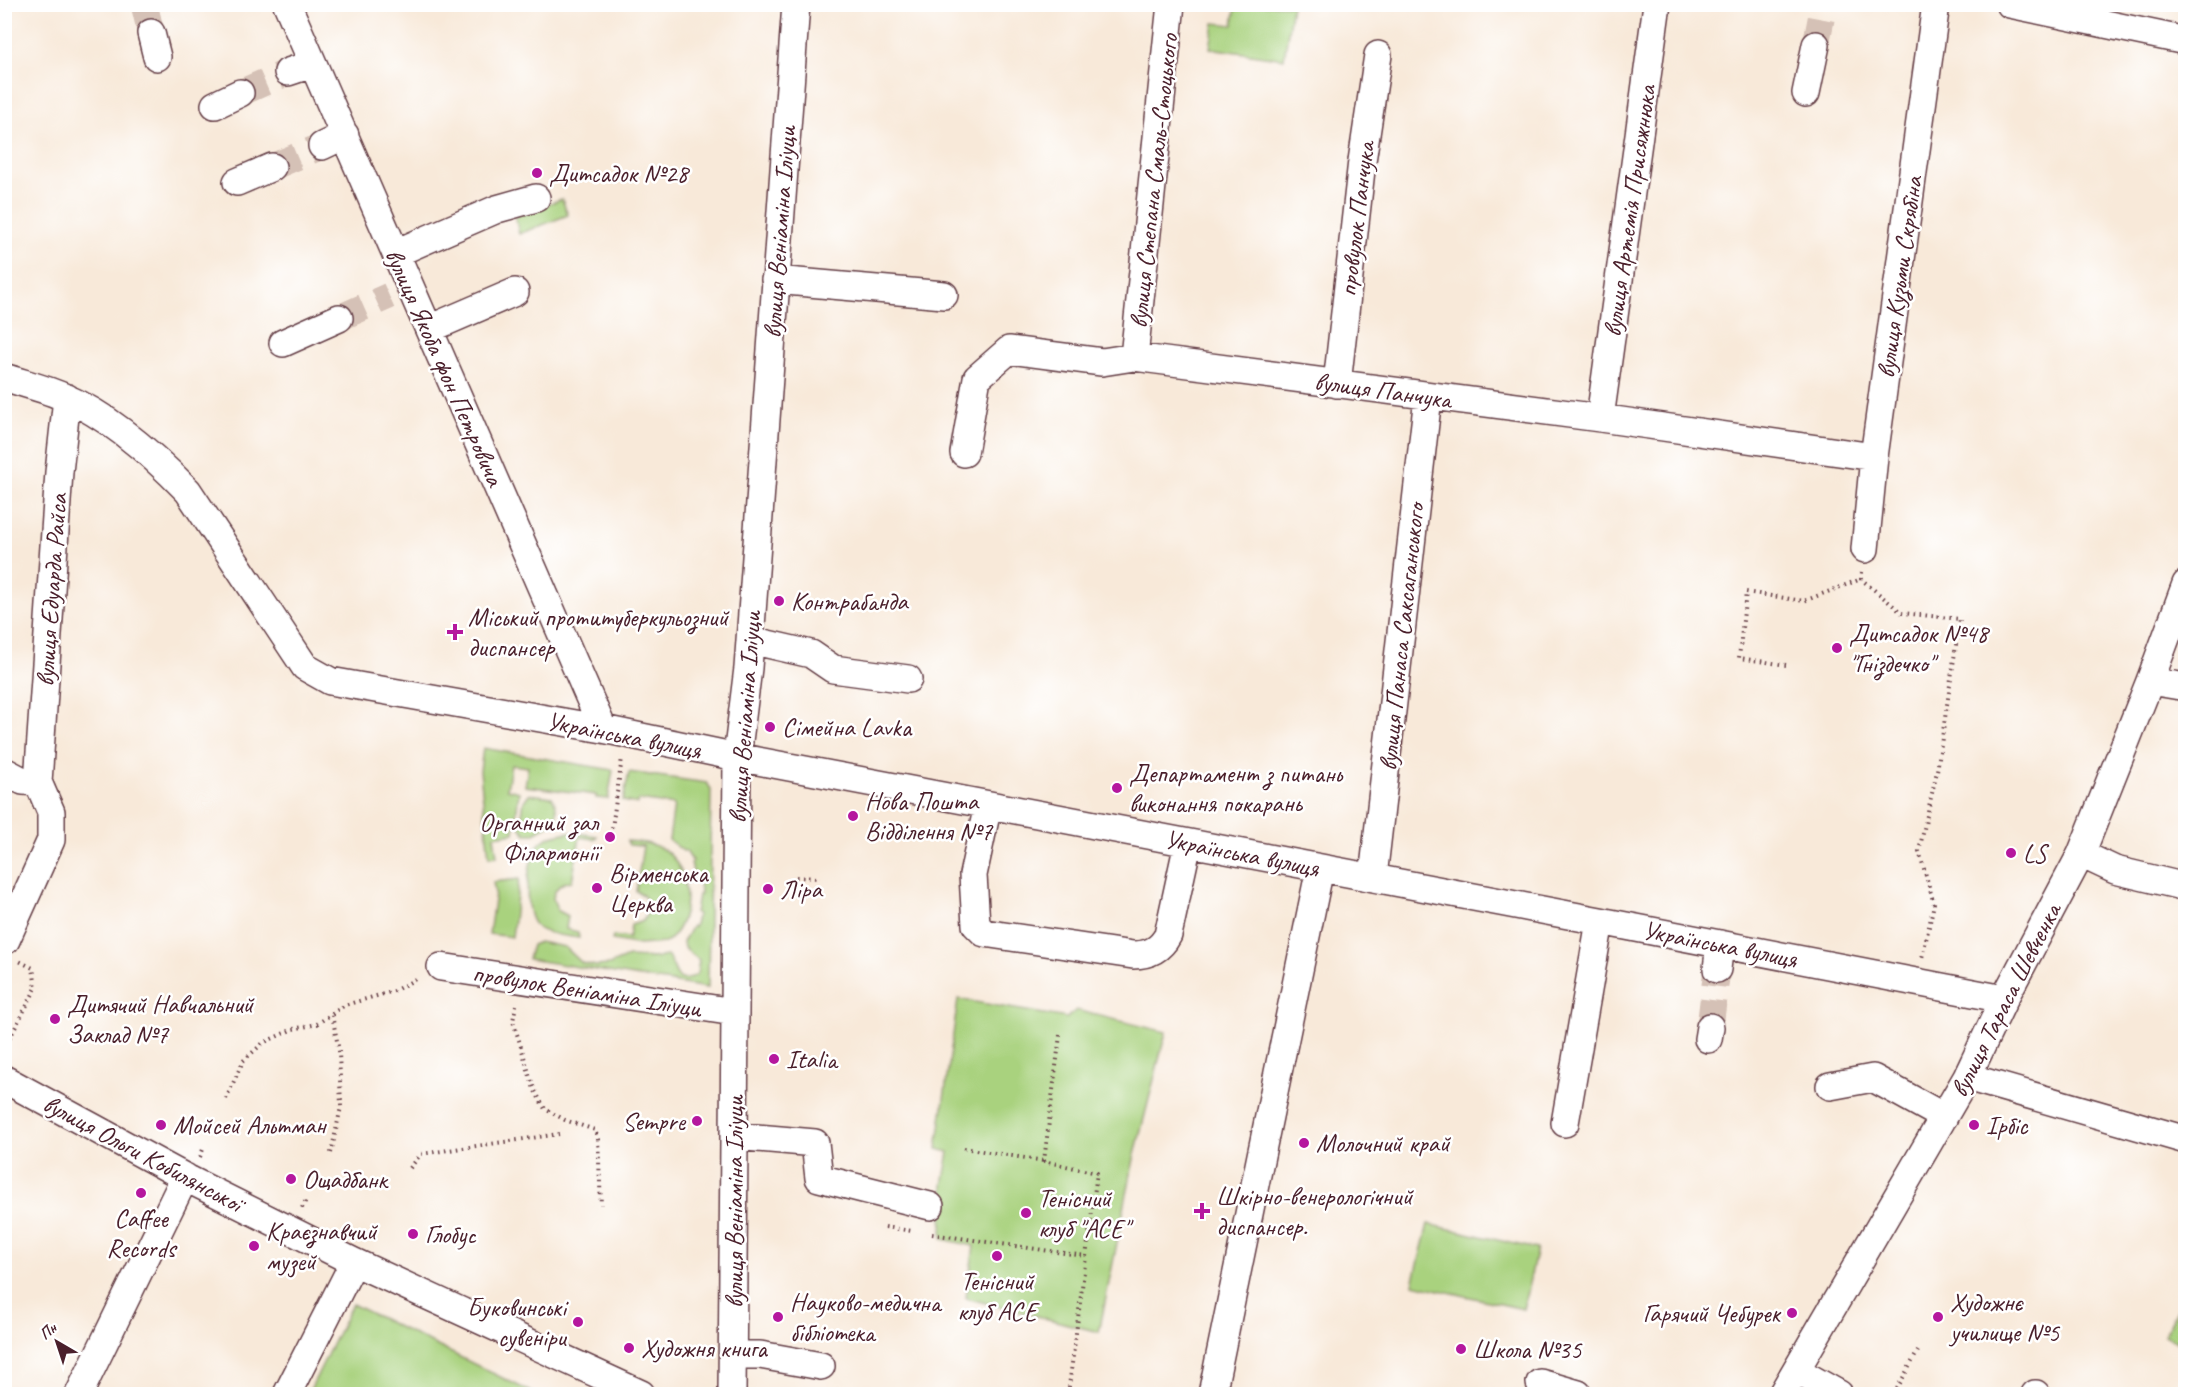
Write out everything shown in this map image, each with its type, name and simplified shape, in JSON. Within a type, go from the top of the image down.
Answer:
[{"type":"street","name":"вулиця Якоба фон Петровича","points":[[287,4],[300,68],[333,140],[396,253],[399,291],[429,329],[614,732]]},
{"type":"street","name":"вулиця Веніаміна Іліуци","points":[[732,1395],[737,758],[750,640],[796,4]]},
{"type":"street","name":"вулиця Степана Смаль-Стоцького","points":[[1134,357],[1172,4]]},
{"type":"street","name":"вулиця Артемія Присяжнюка","points":[[1600,418],[1657,4]]},
{"type":"street","name":"вулиця Кузьми Скрябіна","points":[[1865,549],[1874,457],[1936,4]]},
{"type":"street","points":[[2010,4],[2186,41]]},
{"type":"street","points":[[1806,93],[1816,45]]},
{"type":"street","name":"провулок Панчука","points":[[1337,384],[1366,131],[1378,55]]},
{"type":"street","points":[[215,105],[240,93]]},
{"type":"street","points":[[237,182],[272,167]]},
{"type":"street","points":[[396,253],[497,209],[536,198]]},
{"type":"street","points":[[775,280],[944,295]]},
{"type":"street","points":[[429,329],[515,292]]},
{"type":"street","points":[[283,343],[339,318]]},
{"type":"street","name":"вулиця Панчука","points":[[964,453],[977,378],[1009,350],[1102,362],[1134,357],[1600,418],[1874,457]]},
{"type":"street","name":"Українська вулиця","points":[[4,377],[67,398],[118,429],[165,468],[188,491],[305,667],[330,681],[614,732],[737,758],[1600,921],[1719,957],[1918,982],[2004,999]]},
{"type":"street","name":"вулиця Панаса Саксаганського","points":[[1373,877],[1428,397]]},
{"type":"street","name":"вулиця Едуарда Райса","points":[[38,782],[59,472],[67,398]]},
{"type":"street","name":"вулиця Тараса Шевченка","points":[[1782,1395],[1967,1077],[2004,999],[2081,854],[2186,584]]},
{"type":"street","points":[[750,640],[811,654],[833,669],[908,679]]},
{"type":"street","points":[[2150,681],[2186,687]]},
{"type":"street","points":[[4,771],[23,781],[38,782],[51,812],[51,840],[6,940]]},
{"type":"street","points":[[988,805],[973,875],[976,926],[984,933],[1146,955],[1163,944],[1168,935],[1188,843]]},
{"type":"street","points":[[2081,854],[2115,870],[2186,887]]},
{"type":"street","points":[[1212,1395],[1320,868]]},
{"type":"street","points":[[1565,1123],[1600,921]]},
{"type":"street","name":"провулок Веніаміна Іліуци","points":[[441,967],[734,1012]]},
{"type":"street","points":[[1967,1077],[2186,1140]]},
{"type":"street","points":[[1830,1086],[1873,1078],[1944,1117]]},
{"type":"street","name":"вулиця Ольги Кобилянської","points":[[4,1079],[185,1177],[354,1262],[641,1395]]},
{"type":"street","points":[[734,1136],[815,1143],[819,1178],[930,1206]]},
{"type":"street","points":[[79,1395],[185,1177]]},
{"type":"street","points":[[287,1395],[354,1262]]},
{"type":"street","points":[[733,1355],[760,1355],[821,1366]]},
{"type":"street","points":[[1796,1370],[1839,1395]]},
{"type":"street","points":[[1540,1383],[1578,1395]]},
{"type":"path","points":[[1861,579],[1865,549]]},
{"type":"path","points":[[1785,665],[1739,658],[1746,592],[1804,601],[1861,579]]},
{"type":"path","points":[[1861,579],[1902,613],[1959,619],[1937,771],[1919,851],[1934,904],[1918,982]]},
{"type":"path","points":[[612,828],[614,732]]},
{"type":"path","points":[[795,877],[820,878]]},
{"type":"path","points":[[4,1048],[36,988],[33,968],[9,955],[6,940]]},
{"type":"path","points":[[226,1099],[243,1060],[263,1044],[293,1029],[317,1024],[345,1005],[394,991],[441,967]]},
{"type":"path","points":[[521,981],[513,1021],[534,1089],[545,1109],[565,1120],[595,1130],[598,1139],[601,1205]]},
{"type":"path","points":[[331,1153],[340,1107],[339,1051],[332,1015]]},
{"type":"path","points":[[1044,1161],[1060,1035]]},
{"type":"path","points":[[410,1167],[421,1154],[559,1134]]},
{"type":"path","points":[[964,1148],[1044,1161],[1097,1173],[1068,1395]]},
{"type":"path","points":[[885,1227],[1085,1256]]},
{"type":"path","points":[[1894,1395],[1918,1351]]},
{"type":"green space","points":[[1236,5],[1292,5],[1284,59],[1210,48],[1214,23],[1233,25]]},
{"type":"green space","points":[[562,199],[568,215],[519,234],[515,215]]},
{"type":"green space","points":[[483,748],[613,770],[608,799],[596,798],[596,795],[525,786],[528,767],[511,765],[507,789],[519,792],[514,833],[494,836],[497,856],[489,857],[480,771]]},
{"type":"green space","points":[[629,772],[707,783],[711,789],[708,988],[528,959],[532,945],[539,942],[565,947],[582,963],[596,966],[609,965],[628,957],[667,956],[680,978],[689,978],[697,974],[699,960],[684,948],[683,942],[692,926],[694,927],[698,914],[695,913],[700,894],[699,881],[695,881],[691,863],[693,862],[686,851],[669,840],[674,805],[639,800],[637,804],[623,801]]},
{"type":"green space","points":[[529,794],[552,797],[557,810],[553,823],[533,834],[526,834],[520,827],[524,801]]},
{"type":"green space","points":[[570,832],[597,836],[594,839],[580,837],[572,881],[559,886],[553,898],[557,910],[568,916],[566,929],[578,932],[579,938],[552,934],[538,928],[533,921],[528,901],[528,876],[537,847],[547,838]]},
{"type":"green space","points":[[627,841],[648,843],[662,849],[675,861],[681,872],[685,885],[685,911],[681,924],[665,943],[639,945],[612,940],[613,936],[629,938],[631,925],[643,921],[648,908],[644,897],[636,891],[643,846],[629,845]]},
{"type":"green space","points":[[519,879],[512,937],[489,934],[495,893],[493,882]]},
{"type":"green space","points":[[958,999],[1067,1018],[1076,1010],[1166,1032],[1135,1154],[1099,1332],[966,1298],[974,1246],[942,1239],[943,1185],[949,1152],[937,1149]]},
{"type":"green space","points":[[1428,1224],[1537,1249],[1523,1309],[1413,1284]]},
{"type":"green space","points":[[2185,1293],[2185,1346],[2164,1335]]},
{"type":"green space","points":[[352,1304],[535,1394],[308,1394]]},
{"type":"tunnel","points":[[144,4],[151,33]]},
{"type":"tunnel","points":[[1816,45],[1824,4]]},
{"type":"tunnel","points":[[240,93],[288,72]]},
{"type":"tunnel","points":[[272,167],[322,146]]},
{"type":"tunnel","points":[[339,318],[389,296]]},
{"type":"tunnel","points":[[1710,1027],[1717,969]]},
{"type":"place","name":"Дитсадок №28","points":[[537,173]]},
{"type":"place","name":"Контрабанда","points":[[779,601]]},
{"type":"place","name":"Міський протитуберкульозний диспансер","points":[[455,632]]},
{"type":"place","name":"Дитсадок №48 \"Гніздечко\"","points":[[1837,648]]},
{"type":"place","name":"Сімейна Lavka","points":[[770,727]]},
{"type":"place","name":"Департамент з питань виконання покарань","points":[[1117,788]]},
{"type":"place","name":"Нова Пошта Відділення №7","points":[[853,816]]},
{"type":"place","name":"Органний зал Філармонії","points":[[610,837]]},
{"type":"place","name":"LS","points":[[2011,853]]},
{"type":"place","name":"Вірменська Церква","points":[[597,888]]},
{"type":"place","name":"Ліра","points":[[768,889]]},
{"type":"place","name":"Дитячий Навчальний Заклад №7","points":[[55,1019]]},
{"type":"place","name":"Italia","points":[[774,1059]]},
{"type":"place","name":"Sempre","points":[[697,1121]]},
{"type":"place","name":"Мойсей Альтман","points":[[161,1125]]},
{"type":"place","name":"Ірбіс","points":[[1974,1125]]},
{"type":"place","name":"Молочний край","points":[[1304,1143]]},
{"type":"place","name":"Ощадбанк","points":[[291,1179]]},
{"type":"place","name":"Caffee Records","points":[[141,1193]]},
{"type":"place","name":"Шкірно-венерологічний диспансер.","points":[[1202,1211]]},
{"type":"place","name":"Тенісний клуб \"ACE\"","points":[[1026,1213]]},
{"type":"place","name":"Глобус","points":[[413,1234]]},
{"type":"place","name":"Краєзнавчий музей","points":[[254,1246]]},
{"type":"place","name":"Тенісний клуб АСЕ","points":[[997,1256]]},
{"type":"place","name":"Гарячий Чебурек","points":[[1792,1313]]},
{"type":"place","name":"Науково-медична бібліотека","points":[[778,1317]]},
{"type":"place","name":"Художнє училище №5","points":[[1938,1317]]},
{"type":"place","name":"Буковинські сувеніри","points":[[578,1322]]},
{"type":"place","name":"Художня книга","points":[[629,1348]]},
{"type":"place","name":"Школа №35","points":[[1461,1349]]}]
